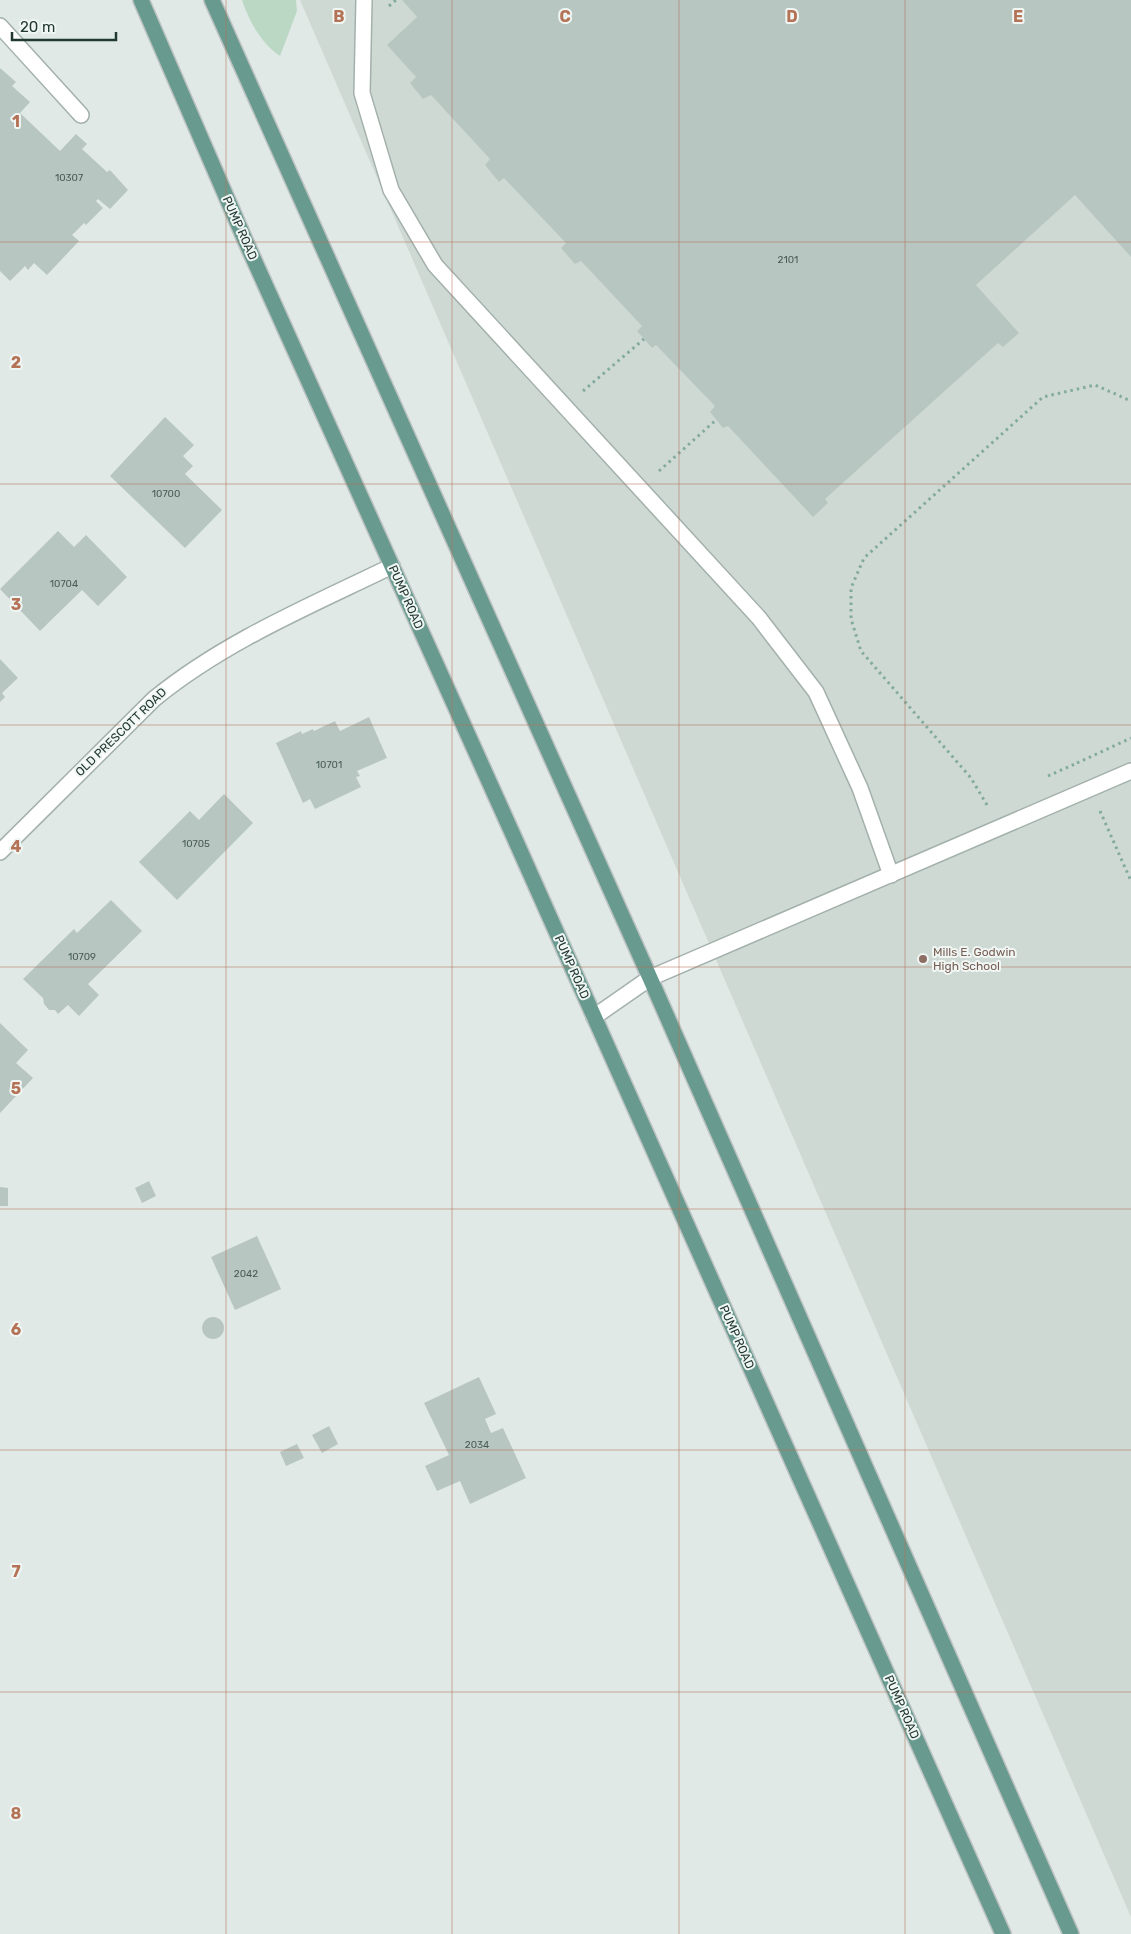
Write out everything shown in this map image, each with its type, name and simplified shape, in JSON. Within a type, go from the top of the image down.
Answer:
[{"type":"main road","name":"PUMP ROAD","points":[[141,0],[244,240],[392,566],[1003,1934]]},
{"type":"main road","points":[[212,0],[650,978],[1070,1934]]},
{"type":"street","points":[[364,0],[362,93],[391,190],[435,265],[759,618],[816,692],[860,788],[891,875]]},
{"type":"street","points":[[0,26],[81,115]]},
{"type":"street","name":"OLD PRESCOTT ROAD","points":[[0,852],[147,706],[177,680],[225,648],[392,566]]},
{"type":"street","points":[[594,1017],[650,978],[1131,771]]},
{"type":"path","points":[[386,15],[388,7],[396,0]]},
{"type":"path","points":[[575,386],[581,393],[644,339]]},
{"type":"path","points":[[987,805],[971,778],[861,652],[851,619],[851,588],[864,558],[1043,397],[1094,385],[1131,401]]},
{"type":"path","points":[[654,475],[716,420]]},
{"type":"path","points":[[1046,777],[1077,763]]},
{"type":"path","points":[[978,809],[995,801]]},
{"type":"shaded area","name":"Mills E. Godwin High School","points":[[300,0],[1131,0],[1131,1917]]},
{"type":"green space","points":[[242,0],[296,0],[297,11],[280,56],[267,45],[256,31]]},
{"type":"building","points":[[402,0],[1131,0],[1131,257],[1075,195],[976,285],[1019,333],[1003,347],[998,343],[825,499],[828,503],[813,517],[728,426],[723,428],[710,412],[715,406],[656,345],[652,348],[637,331],[642,326],[581,261],[575,264],[561,248],[566,243],[504,178],[499,182],[485,165],[490,159],[431,95],[423,99],[410,83],[416,77],[387,45],[417,17]]},
{"type":"building","points":[[0,68],[16,82],[12,86],[30,102],[20,113],[60,151],[76,134],[87,144],[82,149],[107,172],[110,170],[128,190],[110,209],[98,199],[96,201],[103,208],[86,225],[84,223],[72,235],[79,241],[47,275],[34,263],[28,270],[25,266],[10,281],[0,271]]},
{"type":"building","points":[[165,417],[194,445],[183,456],[193,466],[185,474],[222,510],[185,548],[110,476]]},
{"type":"building","points":[[58,531],[74,547],[86,535],[127,577],[98,606],[82,590],[40,631],[0,589]]},
{"type":"building","points":[[0,659],[18,678],[2,693],[5,697],[0,702]]},
{"type":"building","points":[[369,717],[387,758],[357,771],[360,776],[356,777],[361,787],[315,809],[310,799],[303,803],[276,743],[301,731],[302,734],[313,729],[314,731],[335,721],[340,731]]},
{"type":"building","points":[[224,794],[253,823],[177,900],[139,862],[190,811],[199,820]]},
{"type":"building","points":[[111,900],[142,931],[88,984],[99,995],[79,1016],[68,1005],[58,1014],[55,1010],[49,1010],[44,1004],[43,998],[23,979],[74,929],[77,933]]},
{"type":"building","points":[[0,1023],[28,1050],[16,1063],[33,1078],[0,1113]]},
{"type":"building","points":[[149,1181],[156,1196],[142,1203],[135,1188]]},
{"type":"building","points":[[0,1187],[8,1188],[8,1206],[0,1206]]},
{"type":"building","points":[[257,1236],[281,1289],[235,1310],[211,1257]]},
{"type":"building","points":[[213,1317],[221,1320],[224,1328],[221,1336],[213,1339],[205,1336],[202,1328],[205,1320]]},
{"type":"building","points":[[479,1377],[496,1414],[485,1419],[491,1433],[503,1428],[526,1478],[470,1504],[460,1481],[437,1491],[425,1466],[449,1455],[424,1403]]},
{"type":"building","points":[[329,1426],[338,1444],[322,1453],[312,1435]]},
{"type":"building","points":[[297,1444],[304,1458],[286,1466],[280,1452]]},
{"type":"place","name":"Mills E. Godwin High School","points":[[923,959]]}]
